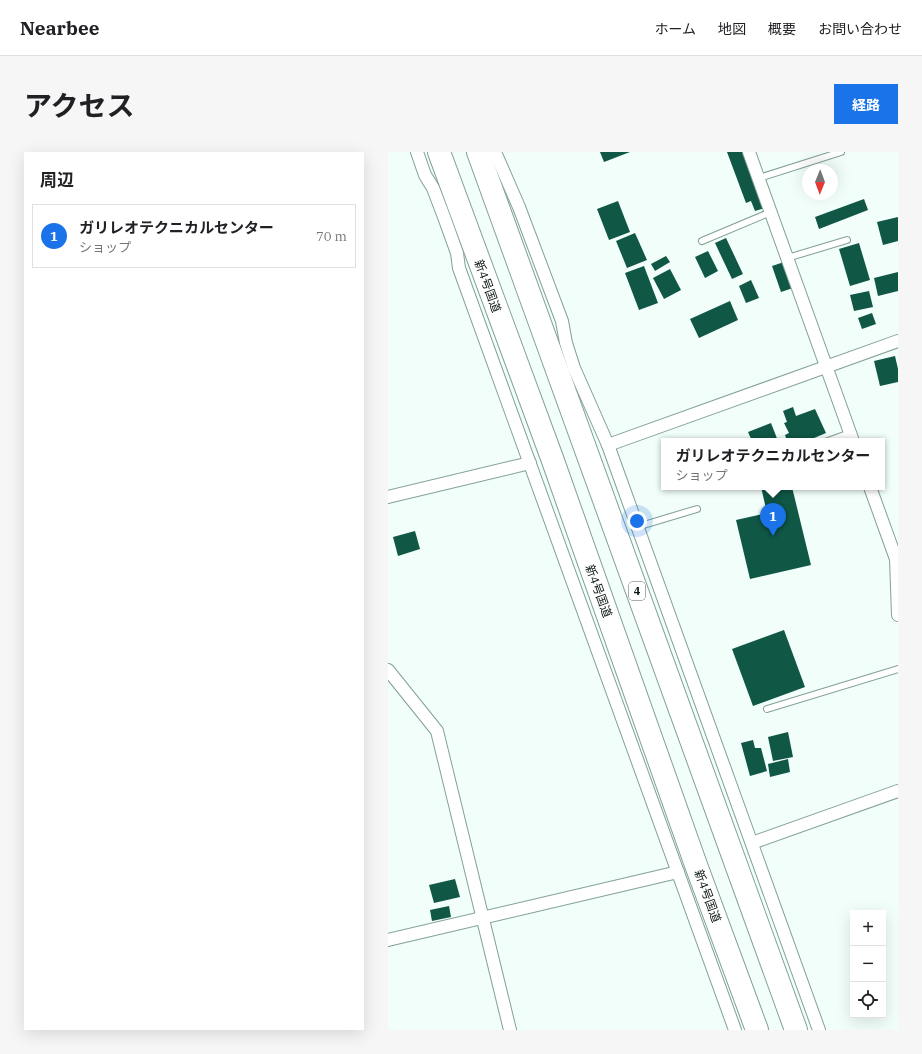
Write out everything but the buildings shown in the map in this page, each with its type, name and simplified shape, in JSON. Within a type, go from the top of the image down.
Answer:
[{"type":"highway","name":"新4号国道","points":[[439,152],[577,528],[691,850],[757,1030]]},
{"type":"highway","name":"4","points":[[478,152],[567,373],[796,1030]]},
{"type":"street","points":[[417,152],[425,175],[433,188],[444,217],[457,253],[459,268],[736,1030]]},
{"type":"street","points":[[495,152],[519,206],[562,321],[566,343],[567,373],[608,445],[819,1030]]},
{"type":"street","points":[[749,152],[852,437]]},
{"type":"street","points":[[608,445],[898,341]]},
{"type":"street","points":[[388,496],[530,463]]},
{"type":"street","points":[[871,490],[896,559],[898,615]]},
{"type":"street","points":[[557,537],[577,528]]},
{"type":"street","points":[[388,670],[438,732],[510,1030]]},
{"type":"street","points":[[752,843],[898,791]]},
{"type":"street","points":[[388,940],[678,872]]},
{"type":"lane","points":[[759,178],[841,152]]},
{"type":"lane","points":[[702,241],[771,212]]},
{"type":"lane","points":[[787,258],[847,240]]},
{"type":"lane","points":[[637,527],[697,509]]},
{"type":"lane","points":[[767,709],[898,669]]},
{"type":"place","name":"ガリレオテクニカルセンター","points":[[773,536]]}]
